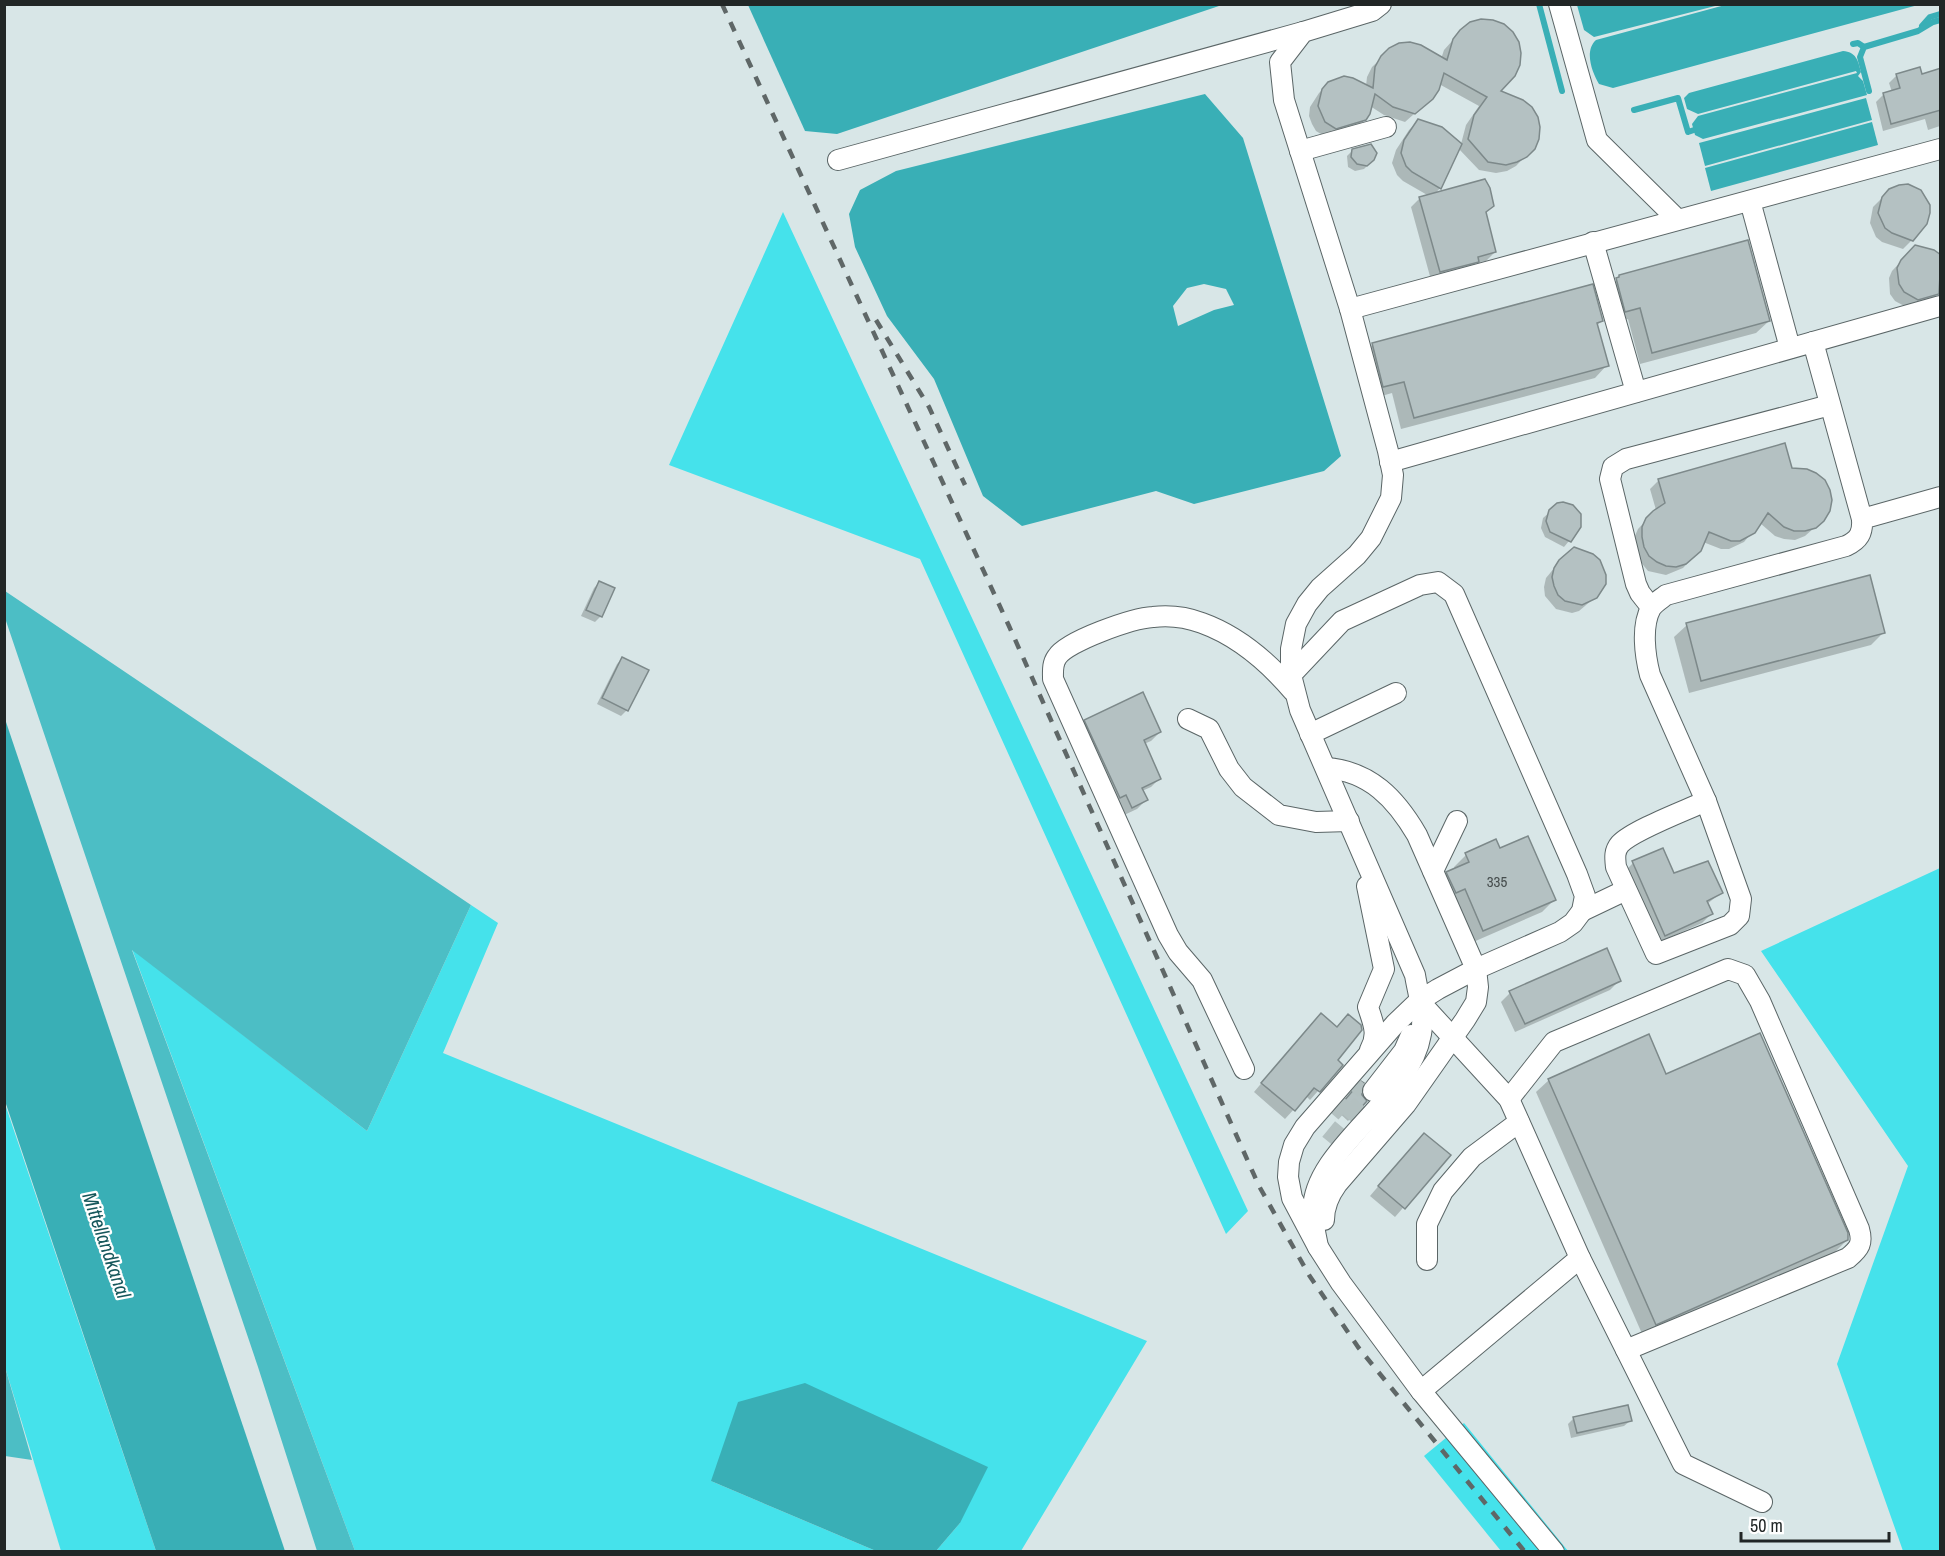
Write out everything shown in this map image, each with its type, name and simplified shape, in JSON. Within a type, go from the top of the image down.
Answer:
[{"type":"lane","points":[[838,160],[1303,32],[1394,4]]},
{"type":"lane","points":[[1559,4],[1597,140],[1677,219]]},
{"type":"lane","points":[[1303,32],[1280,62],[1284,100],[1350,309],[1393,476],[1391,498],[1371,538],[1357,555],[1320,588],[1307,604],[1296,624],[1291,649],[1292,683],[1310,734],[1415,975],[1422,1014],[1422,1033],[1406,1075],[1339,1153],[1324,1174],[1316,1191],[1313,1210],[1318,1247]]},
{"type":"lane","points":[[1300,151],[1386,127]]},
{"type":"lane","points":[[1350,309],[1941,149]]},
{"type":"lane","points":[[1750,201],[1790,348]]},
{"type":"lane","points":[[1593,242],[1636,392]]},
{"type":"lane","points":[[1390,462],[1941,306]]},
{"type":"lane","points":[[1706,801],[1630,836],[1619,845],[1615,854],[1616,867],[1656,954],[1730,925],[1739,916],[1741,899],[1706,801],[1650,675],[1645,653],[1646,628],[1651,607],[1666,595],[1846,546],[1857,541],[1863,530],[1862,519],[1813,342]]},
{"type":"lane","points":[[1651,607],[1636,584],[1610,479],[1613,467],[1626,459],[1830,405]]},
{"type":"lane","points":[[1862,519],[1941,497]]},
{"type":"lane","points":[[1292,683],[1342,621],[1420,585],[1438,582],[1454,594],[1585,896],[1582,911],[1573,923],[1560,932],[1476,969],[1438,988],[1419,1001],[1395,1024],[1305,1127],[1294,1145],[1288,1177],[1292,1198],[1318,1247],[1341,1283],[1421,1391],[1554,1551]]},
{"type":"lane","points":[[1244,1069],[1202,980],[1178,952],[1164,924],[1053,679],[1052,668],[1057,656],[1066,647],[1080,640],[1132,620],[1151,617],[1183,617],[1224,633],[1292,683]]},
{"type":"lane","points":[[1310,734],[1396,693]]},
{"type":"lane","points":[[1188,719],[1209,729],[1230,769],[1243,787],[1279,815],[1316,822],[1349,820]]},
{"type":"lane","points":[[1326,768],[1343,769],[1361,776],[1395,802],[1417,835],[1476,969],[1478,987],[1476,1002],[1406,1104],[1329,1196],[1324,1210],[1324,1226],[1327,1243],[1341,1283]]},
{"type":"lane","points":[[1433,871],[1457,821]]},
{"type":"lane","points":[[1359,845],[1384,969],[1368,1007],[1375,1029],[1375,1041],[1367,1055]]},
{"type":"lane","points":[[1582,911],[1626,890]]},
{"type":"lane","points":[[1509,1099],[1554,1042],[1728,969],[1745,975],[1760,1001],[1859,1228],[1862,1238],[1859,1249],[1848,1258],[1626,1350]]},
{"type":"lane","points":[[1419,1001],[1509,1099],[1580,1258],[1683,1464],[1762,1502]]},
{"type":"lane","points":[[1366,1085],[1419,1001]]},
{"type":"lane","points":[[1292,1198],[1296,1170],[1304,1150],[1314,1132],[1331,1113]]},
{"type":"lane","points":[[1427,1260],[1427,1224],[1443,1191],[1472,1157],[1519,1122]]},
{"type":"lane","points":[[1318,1247],[1305,1214],[1305,1188],[1313,1167],[1330,1143]]},
{"type":"lane","points":[[1421,1391],[1580,1258]]},
{"type":"shaded area","points":[[783,212],[1248,1211],[1226,1234],[920,559],[669,465]]},
{"type":"shaded area","points":[[5,591],[471,905],[367,1131],[132,950],[355,1551],[317,1551],[258,1367],[5,618]]},
{"type":"shaded area","points":[[1940,868],[1940,1551],[1903,1551],[1837,1364],[1908,1166],[1761,951]]},
{"type":"shaded area","points":[[471,905],[498,923],[443,1053],[1147,1341],[1021,1551],[936,1551],[960,1523],[711,1481],[876,1551],[355,1551],[132,949],[367,1131]]},
{"type":"shaded area","points":[[4,1101],[156,1551],[61,1551],[5,1367]]},
{"type":"shaded area","points":[[5,1367],[32,1460],[5,1456]]},
{"type":"shaded area","points":[[1464,1423],[1568,1551],[1501,1551],[1424,1456]]},
{"type":"water","points":[[1577,4],[1719,5],[1594,37],[1584,30]]},
{"type":"water","points":[[748,5],[1222,5],[837,134],[805,131]]},
{"type":"water","points":[[1725,5],[1918,5],[1613,88],[1599,84],[1590,56],[1590,50],[1596,40]]},
{"type":"water","points":[[1843,51],[1851,53],[1857,60],[1861,72],[1858,76],[1863,81],[1867,95],[1703,139],[1695,135],[1692,124],[1698,116],[1857,73],[1856,71],[1698,114],[1687,109],[1684,98],[1689,93]]},
{"type":"water","points":[[1205,94],[1243,138],[1341,456],[1324,471],[1194,504],[1156,491],[1022,526],[983,496],[934,379],[887,316],[855,247],[849,214],[860,190],[896,171]],"holes":[[[1204,284],[1226,289],[1234,305],[1214,310],[1178,326],[1173,306],[1187,288]]]},
{"type":"water","points":[[1866,98],[1872,120],[1705,166],[1699,143]]},
{"type":"water","points":[[1872,122],[1878,145],[1711,191],[1705,168]]},
{"type":"water","name":"Mittellandkanal","points":[[4,719],[285,1551],[156,1551],[5,1101]]},
{"type":"water","points":[[805,1383],[988,1467],[960,1523],[936,1551],[876,1551],[711,1481],[738,1402]]},
{"type":"building","points":[[1481,19],[1504,24],[1519,42],[1520,65],[1515,76],[1501,91],[1523,100],[1532,107],[1538,117],[1539,139],[1535,149],[1527,157],[1506,165],[1488,162],[1468,139],[1474,115],[1487,97],[1444,73],[1439,90],[1433,99],[1415,114],[1393,107],[1375,94],[1370,114],[1366,120],[1336,129],[1325,122],[1318,106],[1322,89],[1328,82],[1344,76],[1373,88],[1375,67],[1381,56],[1389,48],[1399,43],[1410,42],[1421,45],[1447,60],[1453,39],[1460,30],[1470,22]]},
{"type":"building","points":[[1920,67],[1922,74],[1941,68],[1941,110],[1891,124],[1883,93],[1900,88],[1896,74]]},
{"type":"building","points":[[1418,119],[1442,127],[1462,144],[1441,189],[1412,172],[1406,166],[1401,153],[1404,140]]},
{"type":"building","points":[[1371,144],[1377,153],[1374,160],[1367,166],[1357,164],[1351,157],[1352,149]]},
{"type":"building","points":[[1485,179],[1490,188],[1494,206],[1486,212],[1496,252],[1478,257],[1479,262],[1440,272],[1419,197]]},
{"type":"building","points":[[1908,184],[1921,190],[1930,205],[1927,224],[1913,241],[1885,228],[1878,213],[1882,197],[1889,189]]},
{"type":"building","points":[[1748,240],[1770,321],[1652,353],[1640,308],[1625,312],[1616,278],[1619,275]]},
{"type":"building","points":[[1915,245],[1934,250],[1941,255],[1939,294],[1918,300],[1904,292],[1899,284],[1897,268]]},
{"type":"building","points":[[1593,284],[1603,321],[1597,323],[1609,366],[1414,418],[1404,382],[1383,387],[1372,343]]},
{"type":"building","points":[[1785,443],[1792,468],[1807,469],[1816,473],[1825,480],[1830,490],[1832,500],[1830,511],[1816,528],[1794,531],[1784,527],[1768,513],[1755,533],[1740,541],[1731,541],[1709,532],[1701,551],[1686,564],[1676,567],[1666,566],[1649,556],[1644,547],[1642,527],[1646,518],[1665,503],[1658,479]]},
{"type":"building","points":[[1557,503],[1573,505],[1581,514],[1581,527],[1571,542],[1550,532],[1546,521],[1549,510]]},
{"type":"building","points":[[1574,547],[1593,554],[1600,560],[1606,575],[1606,584],[1597,598],[1582,605],[1565,601],[1558,595],[1552,577],[1559,560]]},
{"type":"building","points":[[1870,575],[1885,633],[1701,681],[1686,623]]},
{"type":"building","points":[[599,581],[615,588],[602,617],[586,610]]},
{"type":"building","points":[[622,657],[649,670],[628,711],[602,698]]},
{"type":"building","points":[[1143,692],[1161,732],[1144,740],[1161,779],[1142,788],[1148,800],[1132,808],[1126,795],[1120,798],[1084,720]]},
{"type":"building","points":[[1528,836],[1556,900],[1483,931],[1465,889],[1456,893],[1446,872],[1469,862],[1465,853],[1496,839],[1500,848]]},
{"type":"building","points":[[1663,848],[1674,873],[1708,861],[1723,893],[1707,901],[1713,914],[1665,936],[1632,861]]},
{"type":"building","points":[[1607,948],[1621,981],[1525,1024],[1509,991]]},
{"type":"building","points":[[1321,1013],[1337,1027],[1348,1014],[1361,1025],[1362,1030],[1338,1060],[1343,1065],[1320,1092],[1314,1088],[1295,1111],[1261,1083]]},
{"type":"building","points":[[1760,1033],[1848,1233],[1848,1240],[1656,1325],[1548,1079],[1649,1034],[1666,1074]]},
{"type":"building","points":[[1361,1081],[1364,1083],[1361,1089],[1362,1095],[1367,1101],[1351,1119],[1338,1108]]},
{"type":"building","points":[[1424,1133],[1451,1155],[1405,1209],[1378,1186]]},
{"type":"building","points":[[1628,1405],[1632,1421],[1577,1433],[1573,1417]]},
{"type":"waterway","points":[[1539,4],[1562,91]]},
{"type":"waterway","points":[[1922,26],[1930,17],[1940,14]]},
{"type":"waterway","points":[[1869,91],[1860,57],[1864,47],[1918,31],[1940,20]]},
{"type":"waterway","points":[[1853,44],[1858,43],[1864,47]]},
{"type":"waterway","points":[[1634,110],[1678,98],[1688,132],[1694,130]]},
{"type":"tunnel","points":[[1331,1113],[1360,1080]]},
{"type":"tunnel","points":[[1330,1143],[1373,1091]]},
{"type":"railway","points":[[722,4],[1009,626],[1259,1186],[1309,1275],[1358,1347],[1525,1552]]},
{"type":"railway","points":[[876,320],[929,407],[965,485]]}]
